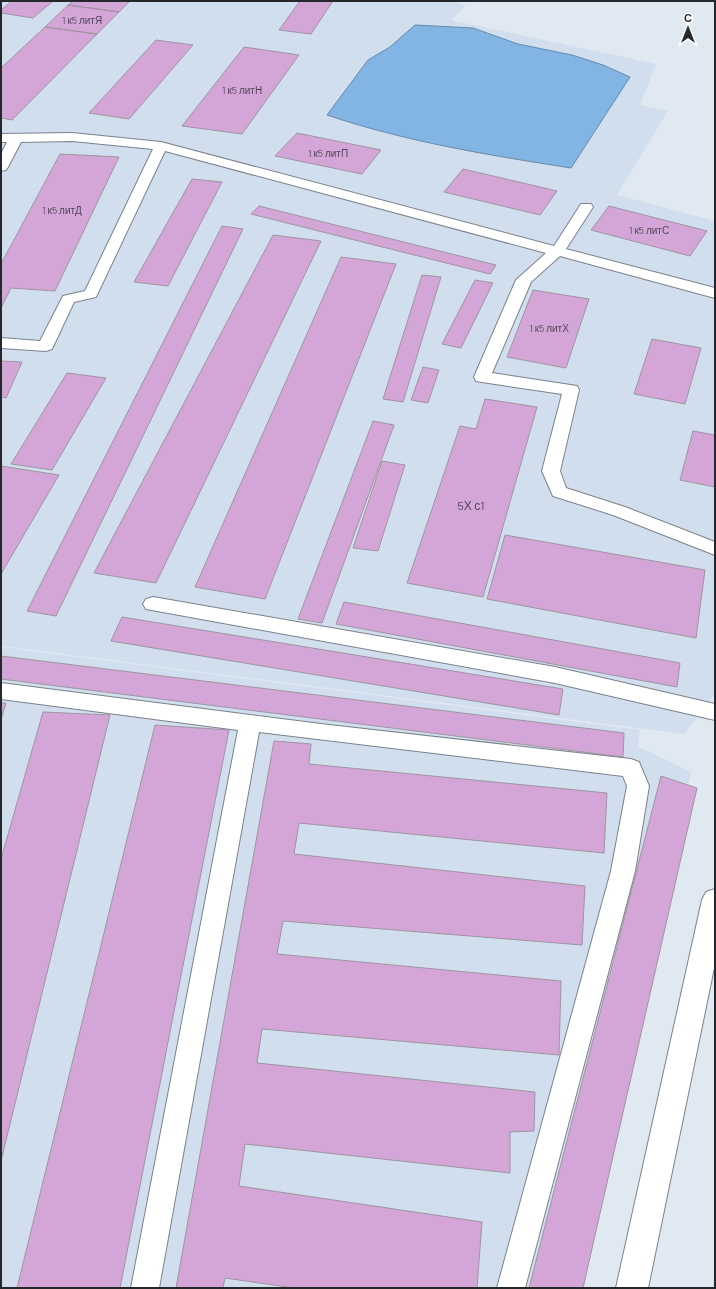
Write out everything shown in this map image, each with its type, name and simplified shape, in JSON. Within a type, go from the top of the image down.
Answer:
[{"type":"street","points":[[632,1288],[715,900]]},
{"type":"lane","points":[[1,138],[72,137],[161,146],[558,250],[715,294]]},
{"type":"lane","points":[[1,167],[16,138]]},
{"type":"lane","points":[[1,343],[46,346],[68,299],[91,294],[161,146]]},
{"type":"lane","points":[[586,207],[558,250],[524,280],[482,377],[571,390],[551,471],[558,492],[619,511],[715,549]]},
{"type":"lane","points":[[153,604],[555,675],[715,712]]},
{"type":"lane","points":[[1,691],[250,723],[631,768],[638,786],[623,872],[511,1288]]},
{"type":"lane","points":[[145,1288],[250,723]]},
{"type":"shaded area","points":[[1,1],[453,1],[466,5],[451,20],[656,64],[640,105],[668,111],[617,195],[715,221],[715,694],[684,734],[1,646]]},
{"type":"shaded area","points":[[1,647],[640,730],[637,746],[691,772],[577,1288],[1,1288]]},
{"type":"water","points":[[415,25],[473,28],[518,44],[572,55],[603,65],[630,77],[571,168],[448,147],[387,133],[327,115],[368,60],[390,47]]},
{"type":"building","points":[[12,1],[53,1],[33,18],[1,13],[1,10]]},
{"type":"building","points":[[73,1],[130,1],[119,12],[68,5]]},
{"type":"building","points":[[300,1],[333,1],[311,34],[279,30]]},
{"type":"building","points":[[68,5],[119,12],[97,34],[45,27]]},
{"type":"building","points":[[45,27],[97,34],[12,120],[1,118],[1,68]]},
{"type":"building","points":[[156,40],[193,45],[129,119],[89,113]]},
{"type":"building","points":[[244,47],[299,55],[242,134],[182,126]]},
{"type":"building","points":[[297,133],[381,150],[362,174],[275,156]]},
{"type":"building","points":[[60,154],[119,157],[55,291],[11,288],[1,308],[1,264]]},
{"type":"building","points":[[463,169],[557,191],[540,215],[444,192]]},
{"type":"building","points":[[192,179],[222,182],[168,286],[134,282]]},
{"type":"building","points":[[259,206],[496,265],[490,274],[251,214]]},
{"type":"building","points":[[609,206],[707,231],[690,256],[591,230]]},
{"type":"building","points":[[222,226],[243,229],[56,616],[27,611]]},
{"type":"building","points":[[273,235],[321,241],[156,583],[94,573]]},
{"type":"building","points":[[341,257],[396,264],[265,599],[195,587]]},
{"type":"building","points":[[422,275],[441,277],[403,402],[383,399]]},
{"type":"building","points":[[475,280],[493,283],[461,348],[442,344]]},
{"type":"building","points":[[533,290],[589,299],[566,368],[507,357]]},
{"type":"building","points":[[652,339],[701,348],[685,404],[634,394]]},
{"type":"building","points":[[1,361],[22,362],[6,398],[1,397]]},
{"type":"building","points":[[423,367],[439,370],[428,403],[411,400]]},
{"type":"building","points":[[67,373],[106,378],[52,470],[11,464]]},
{"type":"building","points":[[485,399],[537,407],[483,597],[407,583],[460,426],[476,429]]},
{"type":"building","points":[[373,421],[394,425],[322,623],[298,619]]},
{"type":"building","points":[[693,431],[715,435],[715,487],[680,480]]},
{"type":"building","points":[[382,461],[405,465],[378,551],[353,548]]},
{"type":"building","points":[[1,466],[59,475],[1,574]]},
{"type":"building","points":[[505,535],[705,570],[696,638],[487,599]]},
{"type":"building","points":[[344,602],[680,663],[677,687],[336,624]]},
{"type":"building","points":[[122,617],[563,689],[559,715],[111,641]]},
{"type":"building","points":[[1,656],[624,733],[623,757],[1,679]]},
{"type":"building","points":[[1,703],[6,703],[1,720]]},
{"type":"building","points":[[43,712],[110,715],[1,1161],[1,859]]},
{"type":"building","points":[[155,725],[229,730],[120,1288],[17,1288]]},
{"type":"building","points":[[274,741],[311,744],[309,764],[607,793],[604,853],[299,823],[294,854],[585,886],[582,945],[283,921],[277,954],[561,981],[559,1055],[262,1029],[257,1063],[535,1092],[534,1131],[510,1132],[510,1173],[245,1144],[239,1186],[482,1222],[477,1288],[294,1288],[225,1278],[223,1288],[176,1288]]},
{"type":"building","points":[[661,776],[697,788],[583,1288],[529,1288]]}]
